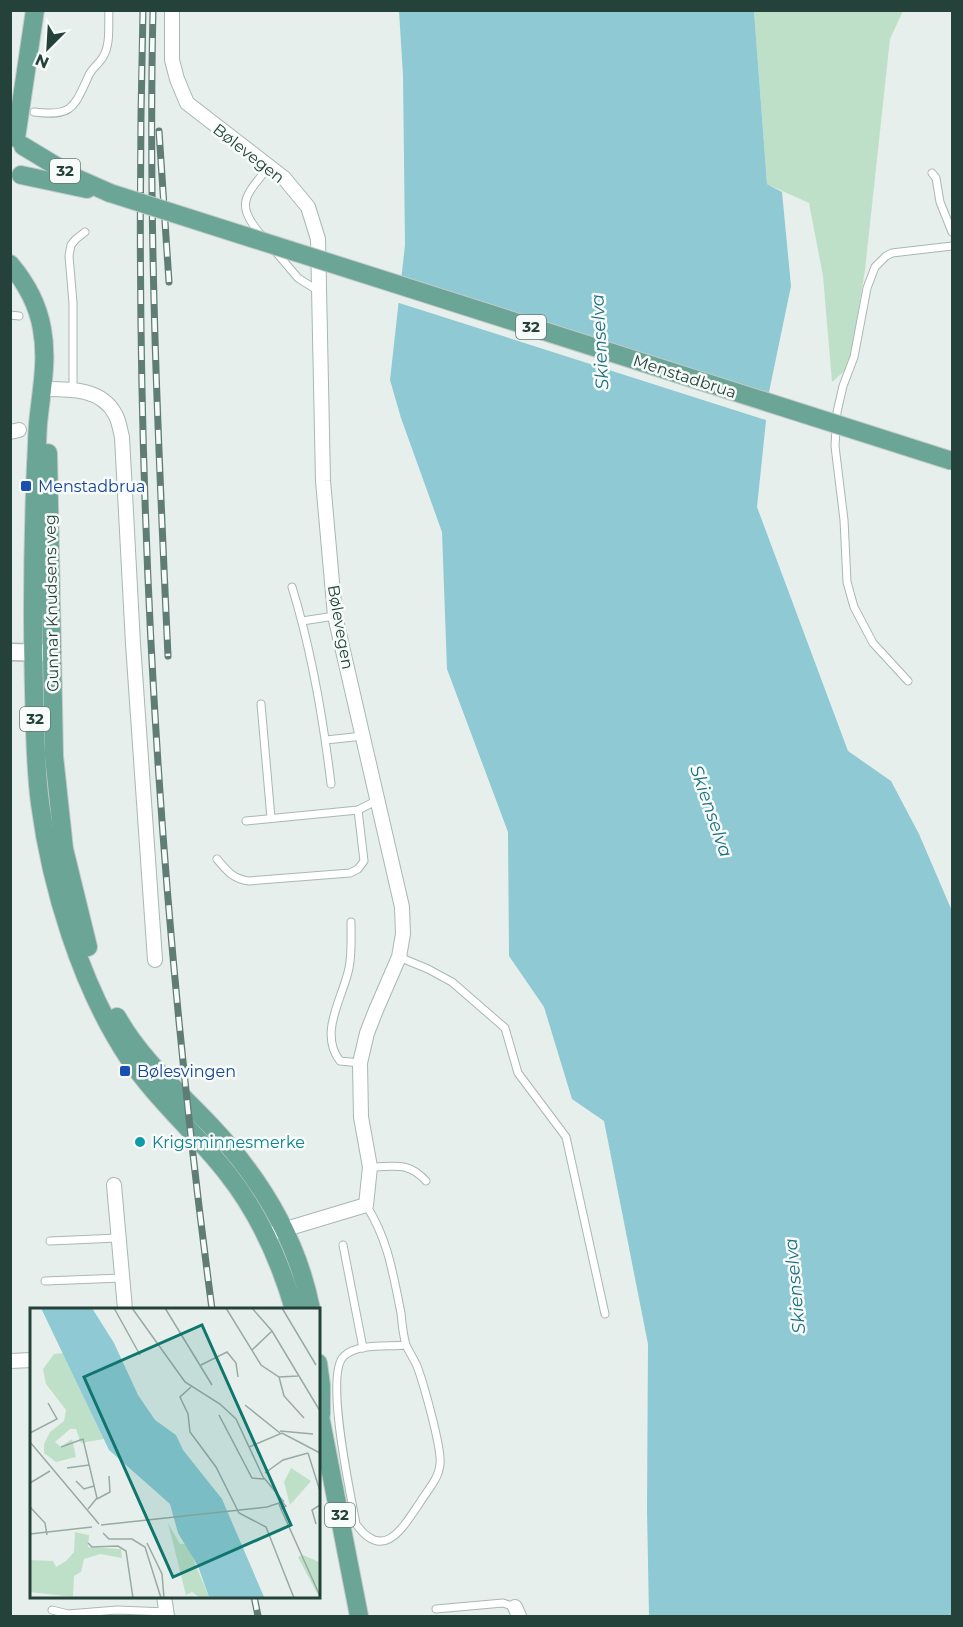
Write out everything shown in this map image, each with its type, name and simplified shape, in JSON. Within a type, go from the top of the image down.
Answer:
[{"type":"main road","name":"32","points":[[14,181],[25,166],[27,156],[17,139],[35,10]]},
{"type":"main road","name":"32","points":[[10,86],[29,44]]},
{"type":"main road","name":"Menstadbrua","points":[[17,139],[76,178],[110,193],[952,461]]},
{"type":"main road","name":"Menstadbrua","points":[[14,181],[110,193]]},
{"type":"main road","name":"Gunnar Knudsens veg","points":[[10,264],[32,296],[40,319],[45,347],[43,389],[47,423],[42,653],[36,747],[40,802],[48,849],[66,919],[101,1009],[118,1029]]},
{"type":"main road","name":"32","points":[[118,1029],[214,1129],[268,1198],[298,1259],[311,1308]]},
{"type":"main road","name":"32","points":[[118,1029],[141,1075],[228,1174],[252,1208],[266,1235],[294,1308]]},
{"type":"main road","name":"32","points":[[320,1378],[320,1398]]},
{"type":"main road","name":"32","points":[[320,1415],[358,1617]]},
{"type":"street","name":"Bølevegen","points":[[172,10],[172,60],[187,103],[284,178],[308,207],[318,238],[323,481],[335,616],[402,907],[403,934],[399,957],[367,1034],[360,1064],[361,1117],[370,1167],[366,1205]]},
{"type":"street","points":[[43,389],[89,392],[104,400],[115,414],[122,437],[133,644],[155,960]]},
{"type":"street","points":[[10,652],[42,653]]},
{"type":"street","points":[[114,1185],[125,1308]]},
{"type":"street","points":[[266,1235],[366,1205]]},
{"type":"street","points":[[10,1361],[30,1360]]},
{"type":"street","points":[[164,1597],[167,1614]]},
{"type":"lane","points":[[34,112],[55,115],[72,107],[79,98],[90,72],[106,51],[109,10]]},
{"type":"lane","points":[[270,165],[246,198],[244,204],[248,220],[298,278],[320,292]]},
{"type":"lane","points":[[932,173],[936,178],[940,202],[952,232]]},
{"type":"lane","points":[[73,390],[73,303],[69,256],[71,245],[85,232]]},
{"type":"lane","points":[[908,681],[873,643],[854,607],[847,582],[835,430],[843,386],[854,357],[867,288],[875,267],[892,253],[952,246]]},
{"type":"lane","points":[[10,315],[19,316]]},
{"type":"lane","points":[[292,588],[319,696],[331,784]]},
{"type":"lane","points":[[302,621],[335,616]]},
{"type":"lane","points":[[261,704],[271,818]]},
{"type":"lane","points":[[326,740],[363,736]]},
{"type":"lane","points":[[246,821],[358,810],[378,800]]},
{"type":"lane","points":[[217,859],[230,875],[249,881],[350,873],[358,869],[364,861],[358,810]]},
{"type":"lane","points":[[351,921],[350,964],[331,1031],[334,1048],[340,1062],[360,1064]]},
{"type":"lane","points":[[399,957],[452,982],[505,1028],[518,1072],[566,1137],[605,1314]]},
{"type":"lane","points":[[370,1167],[390,1165],[410,1168],[426,1181]]},
{"type":"lane","points":[[366,1205],[378,1223],[385,1242],[406,1345],[417,1367],[424,1390],[440,1464],[437,1476],[401,1532],[381,1542],[371,1540],[356,1524],[336,1406],[340,1360],[346,1354],[363,1348],[406,1345]]},
{"type":"lane","points":[[50,1241],[118,1238]]},
{"type":"lane","points":[[343,1245],[363,1348]]},
{"type":"lane","points":[[45,1281],[122,1278]]},
{"type":"lane","points":[[436,1609],[503,1603],[517,1612]]},
{"type":"lane","points":[[52,1610],[68,1614],[117,1610],[167,1614]]},
{"type":"green space","points":[[754,11],[903,11],[890,39],[865,270],[849,367],[832,382],[823,276],[809,203],[767,184]]},
{"type":"water","name":"Skienselva","points":[[399,11],[754,11],[767,184],[782,192],[791,286],[769,392],[757,507],[848,751],[891,781],[919,834],[952,911],[952,1616],[649,1616],[648,1344],[604,1121],[572,1099],[544,1007],[509,956],[508,832],[447,669],[442,532],[401,418],[390,380],[405,245],[403,75]]},
{"type":"pier","points":[[399,275],[771,394],[769,421],[396,302]]},
{"type":"railway","points":[[143,10],[140,173],[141,336],[152,661],[162,823],[176,986],[192,1148],[212,1308]]},
{"type":"railway","points":[[153,10],[153,253],[168,656]]},
{"type":"railway","points":[[159,131],[169,282]]},
{"type":"railway","points":[[254,1597],[258,1616]]},
{"type":"place","name":"Menstadbrua","points":[[26,486]]},
{"type":"place","name":"Bølesvingen","points":[[125,1071]]},
{"type":"place","name":"Krigsminnesmerke","points":[[140,1142]]}]
